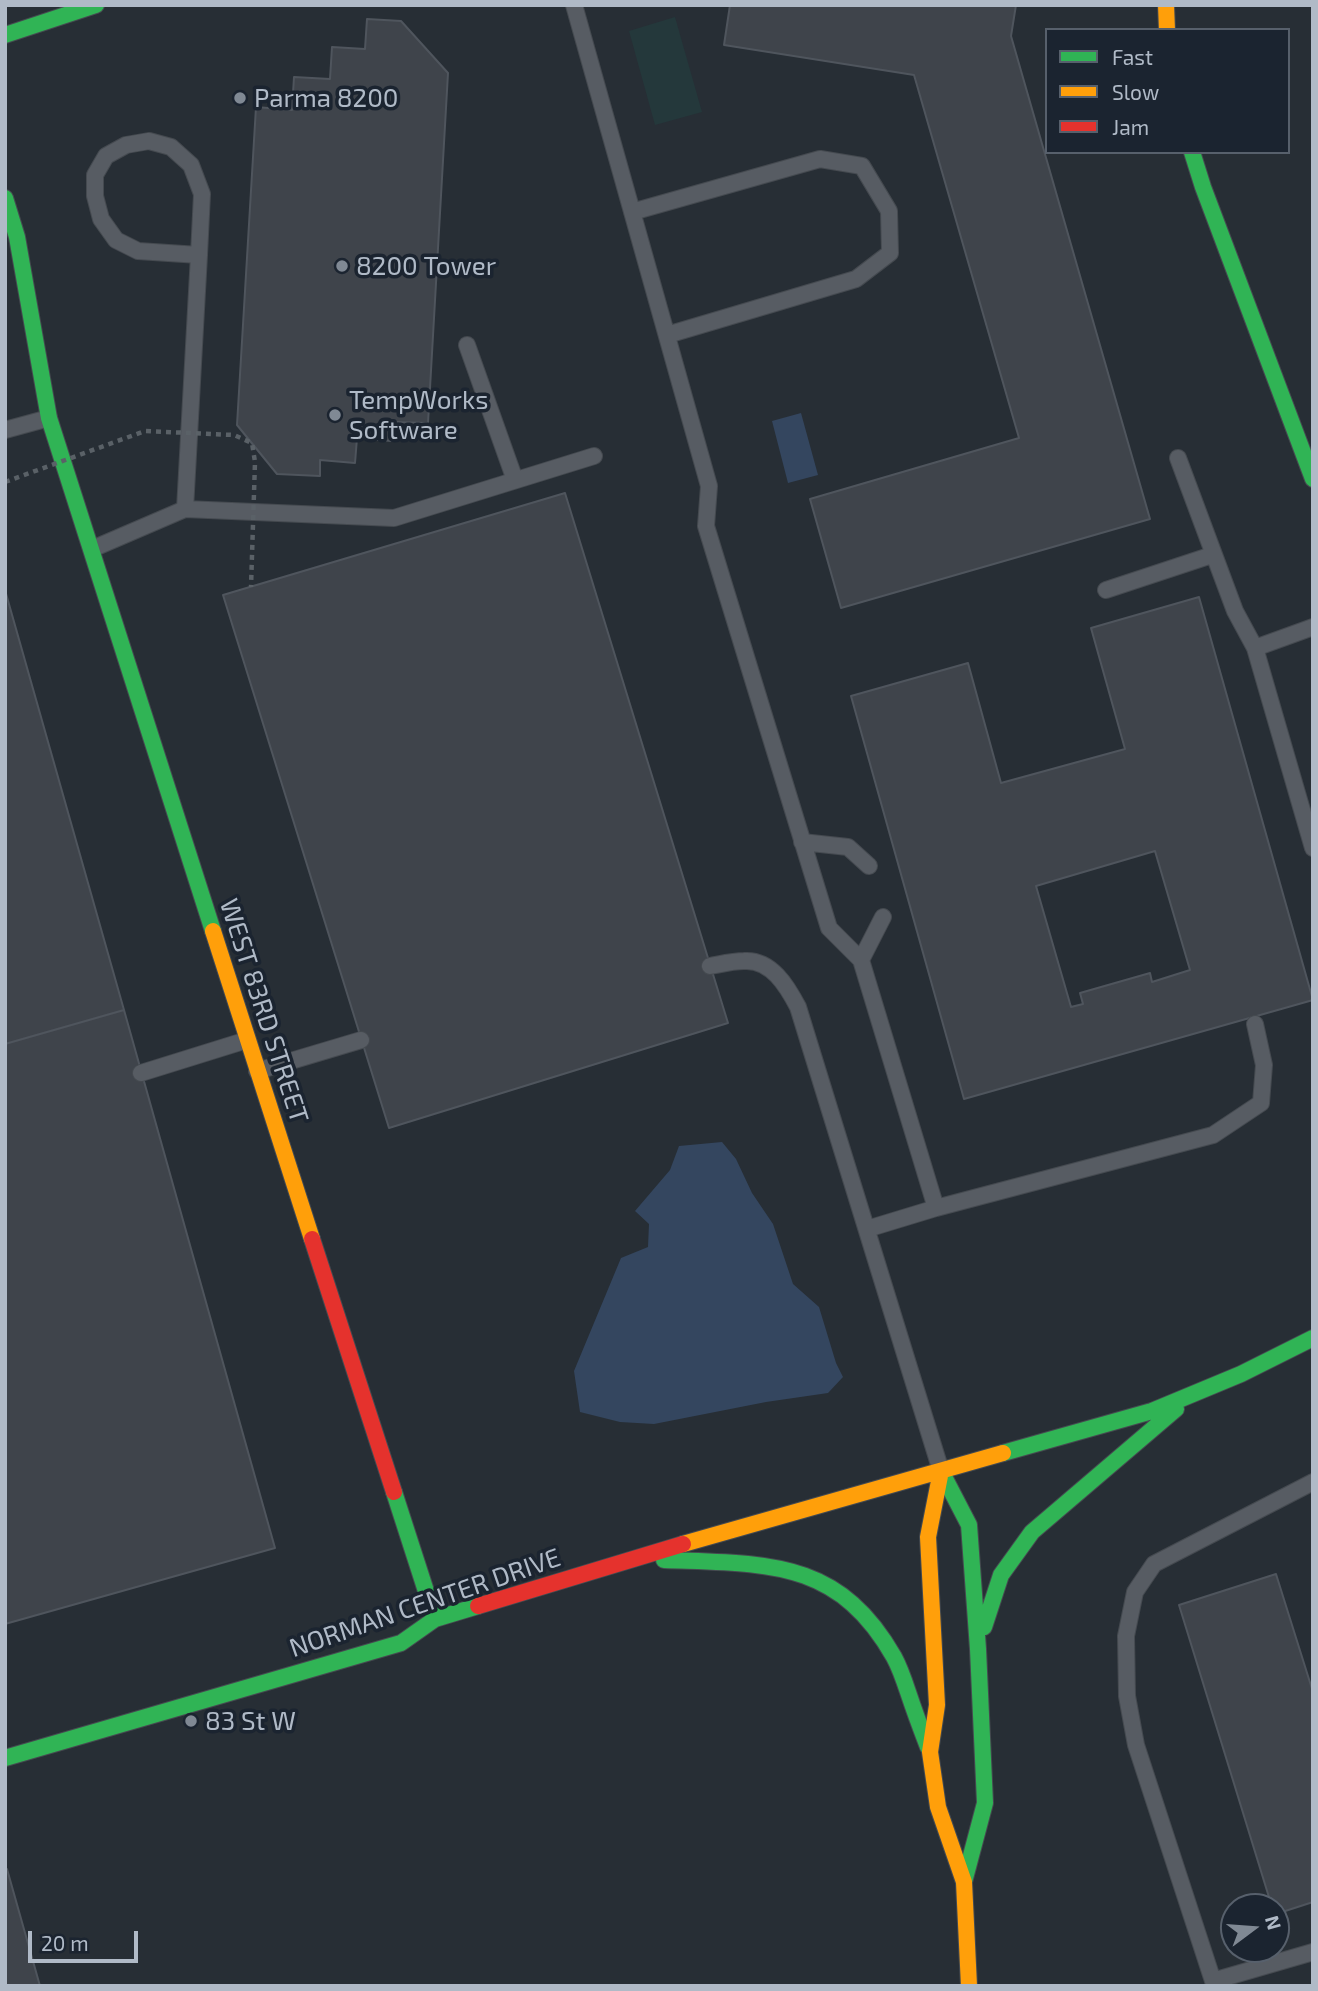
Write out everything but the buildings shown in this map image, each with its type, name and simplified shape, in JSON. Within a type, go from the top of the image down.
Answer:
[{"type":"street","points":[[1166,5],[1167,28]]},
{"type":"street","points":[[5,35],[89,6]]},
{"type":"street","points":[[1193,154],[1313,479]]},
{"type":"street","name":"WEST 83RD STREET","points":[[5,198],[17,237],[49,418],[435,1619]]},
{"type":"street","name":"WEST 83RD STREET","points":[[24,369],[49,418]]},
{"type":"street","points":[[978,1649],[1001,1575],[1032,1532],[1193,1395],[1313,1338]]},
{"type":"street","name":"NORMAN CENTER DRIVE","points":[[5,1758],[401,1643],[435,1619],[632,1558],[1152,1411],[1193,1395]]},
{"type":"street","points":[[941,1471],[969,1525],[978,1649],[985,1803],[964,1882]]},
{"type":"street","points":[[930,1752],[937,1705],[929,1537],[941,1471]]},
{"type":"street","points":[[632,1558],[766,1565],[803,1573],[832,1587],[856,1604],[895,1658],[930,1752],[938,1807],[964,1882],[969,1986]]},
{"type":"lane","points":[[574,5],[709,486],[706,526],[828,928],[861,960],[936,1208]]},
{"type":"lane","points":[[185,509],[199,255],[202,194],[191,165],[172,147],[149,141],[126,145],[106,156],[95,175],[95,196],[102,219],[116,240],[138,251],[199,255]]},
{"type":"lane","points":[[632,212],[820,159],[863,166],[888,211],[890,253],[856,279],[667,335]]},
{"type":"lane","points":[[467,345],[515,480]]},
{"type":"lane","points":[[5,429],[49,418]]},
{"type":"lane","points":[[91,550],[185,509],[394,518],[594,456]]},
{"type":"lane","points":[[1178,458],[1212,555],[1235,611],[1255,648],[1313,848]]},
{"type":"lane","points":[[1106,590],[1212,555]]},
{"type":"lane","points":[[1255,648],[1313,627]]},
{"type":"lane","points":[[802,842],[848,847],[869,866]]},
{"type":"lane","points":[[861,960],[883,917]]},
{"type":"lane","points":[[710,966],[748,960],[768,967],[783,981],[798,1006],[941,1471]]},
{"type":"lane","points":[[867,1229],[936,1208],[1213,1135],[1261,1103],[1264,1065],[1255,1024]]},
{"type":"lane","points":[[142,1073],[247,1040]]},
{"type":"lane","points":[[257,1071],[361,1040]]},
{"type":"lane","points":[[1313,1482],[1154,1564],[1135,1592],[1126,1636],[1127,1696],[1136,1745],[1213,1981],[1313,1952]]},
{"type":"path","points":[[5,482],[145,431],[234,435],[252,443],[255,461],[251,587]]},
{"type":"green space","points":[[675,17],[702,112],[655,125],[629,31]]},
{"type":"water","points":[[801,413],[818,475],[788,483],[772,421]]},
{"type":"water","points":[[722,1142],[736,1159],[752,1193],[773,1224],[793,1284],[819,1307],[843,1377],[828,1393],[654,1424],[620,1422],[580,1412],[574,1371],[621,1258],[648,1247],[649,1224],[635,1211],[670,1170],[679,1146]]},
{"type":"traffic: fast","points":[[5,35],[96,5]]},
{"type":"traffic: fast","points":[[1193,154],[1313,479]]},
{"type":"traffic: fast","points":[[5,198],[17,237],[49,418],[213,931]]},
{"type":"traffic: fast","points":[[1003,1453],[1152,1411],[1241,1374],[1313,1338]]},
{"type":"traffic: fast","points":[[984,1627],[1001,1575],[1032,1532],[1176,1409]]},
{"type":"traffic: fast","points":[[941,1471],[969,1525],[978,1649],[985,1803],[964,1882]]},
{"type":"traffic: fast","points":[[394,1492],[435,1619]]},
{"type":"traffic: fast","points":[[664,1560],[766,1566],[796,1573],[823,1584],[849,1601],[872,1625],[894,1657],[928,1747]]},
{"type":"traffic: fast","points":[[5,1758],[401,1643],[435,1619],[478,1606]]},
{"type":"traffic: slow","points":[[1166,5],[1167,28]]},
{"type":"traffic: slow","points":[[213,931],[312,1239]]},
{"type":"traffic: slow","points":[[683,1544],[1003,1453]]},
{"type":"traffic: slow","points":[[941,1471],[928,1537],[937,1705],[930,1752],[938,1807],[964,1882],[969,1986]]},
{"type":"traffic: jam","points":[[312,1239],[394,1492]]},
{"type":"traffic: jam","points":[[478,1606],[683,1544]]},
{"type":"place","name":"Parma 8200","points":[[240,98]]},
{"type":"place","name":"8200 Tower","points":[[342,266]]},
{"type":"place","name":"TempWorks Software","points":[[335,415]]},
{"type":"place","name":"83 St W","points":[[191,1721]]}]
